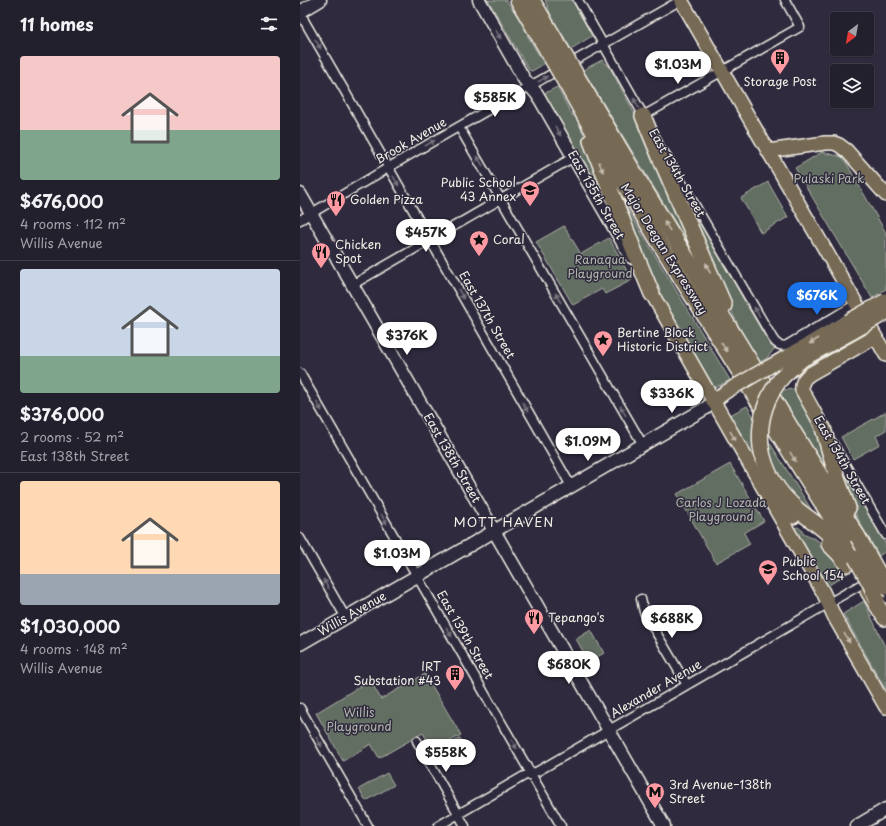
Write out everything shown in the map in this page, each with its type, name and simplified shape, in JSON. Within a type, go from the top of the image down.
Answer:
[{"type":"highway","name":"Major Deegan Expressway","points":[[518,0],[557,54],[577,89],[627,189],[740,373],[851,561],[871,585],[876,601],[885,619]]},
{"type":"highway","points":[[532,0],[550,29]]},
{"type":"highway","points":[[539,0],[550,29]]},
{"type":"highway","name":"Major Deegan Expressway","points":[[550,29],[557,54]]},
{"type":"highway","name":"Major Deegan Expressway","points":[[577,89],[635,174],[858,537],[886,588]]},
{"type":"highway","points":[[577,89],[637,258],[652,294]]},
{"type":"highway","points":[[643,116],[746,355]]},
{"type":"highway","points":[[876,601],[866,588],[851,561],[840,546],[830,535],[798,510],[780,492],[766,469],[761,447],[760,430],[765,407],[771,393],[784,375],[802,359],[850,326],[886,312]]},
{"type":"highway","points":[[823,428],[841,490],[858,537]]},
{"type":"highway","points":[[769,499],[823,538],[851,561]]},
{"type":"main road","points":[[300,11],[320,0]]},
{"type":"main road","name":"East 135th Street","points":[[479,0],[524,79],[537,94],[574,157],[886,707]]},
{"type":"main road","points":[[681,0],[886,355]]},
{"type":"main road","points":[[768,151],[825,143],[834,144],[847,151],[886,195]]},
{"type":"main road","name":"East 138th Street","points":[[300,194],[664,826]]},
{"type":"main road","points":[[713,402],[724,393],[766,368],[850,326],[886,300]]},
{"type":"main road","name":"East 134th Street","points":[[823,428],[802,390],[803,380],[875,337]]},
{"type":"main road","name":"Willis Avenue","points":[[300,644],[643,445],[706,408],[713,402]]},
{"type":"main road","points":[[860,825],[886,809]]},
{"type":"street","name":"East 134th Street","points":[[578,0],[643,116],[778,345],[787,345],[856,304]]},
{"type":"street","name":"Brook Avenue","points":[[300,220],[681,0]]},
{"type":"street","points":[[643,116],[800,27],[785,0]]},
{"type":"street","name":"East 137th Street","points":[[300,11],[570,486]]},
{"type":"street","points":[[459,127],[643,445]]},
{"type":"street","points":[[352,284],[574,157]]},
{"type":"street","points":[[865,319],[886,308]]},
{"type":"street","name":"East 139th Street","points":[[300,373],[561,826]]},
{"type":"street","name":"East 134th Street","points":[[823,428],[886,535]]},
{"type":"street","points":[[300,538],[346,618]]},
{"type":"street","name":"Alexander Avenue","points":[[438,826],[524,776],[538,771],[886,570]]},
{"type":"street","points":[[642,599],[644,612],[687,685]]},
{"type":"street","points":[[300,708],[368,826]]},
{"type":"street","points":[[417,741],[466,826]]},
{"type":"green space","points":[[488,0],[506,0],[529,33],[527,35],[544,64],[532,71],[529,70]]},
{"type":"green space","points":[[545,0],[572,0],[592,36],[571,49],[554,23]]},
{"type":"green space","points":[[602,60],[609,66],[637,118],[699,262],[583,70]]},
{"type":"green space","points":[[557,87],[572,115],[575,115],[588,144],[618,225],[543,94]]},
{"type":"green space","name":"Pulaski Park","points":[[822,152],[843,157],[886,233],[886,289],[872,298],[795,168]]},
{"type":"green space","points":[[676,182],[770,345],[775,348],[767,358],[760,362],[741,331],[717,281]]},
{"type":"green space","points":[[768,182],[788,217],[761,233],[741,198]]},
{"type":"green space","points":[[617,192],[730,380],[712,389],[643,268]]},
{"type":"green space","name":"Ranaqua Playground","points":[[564,226],[581,254],[609,238],[632,280],[605,294],[602,289],[573,305],[536,242]]},
{"type":"green space","points":[[796,389],[816,426],[827,469],[824,468],[778,390]]},
{"type":"green space","points":[[747,406],[811,509],[808,511],[798,503],[799,500],[790,495],[758,461],[755,461],[750,452],[748,443],[744,444],[728,416]]},
{"type":"green space","points":[[886,412],[886,430],[876,436],[880,444],[853,459],[841,437]]},
{"type":"green space","points":[[839,462],[886,545],[886,551],[879,556],[860,523],[845,491]]},
{"type":"green space","name":"Carlos J Lozada Playground","points":[[730,464],[764,521],[744,533],[750,544],[716,563],[677,494]]},
{"type":"green space","points":[[798,527],[803,531],[803,534],[820,542],[829,550],[838,559],[848,573],[826,587],[792,528]]},
{"type":"green space","points":[[864,601],[886,649],[886,690],[843,614]]},
{"type":"green space","points":[[591,630],[604,653],[589,662],[576,639]]},
{"type":"green space","name":"Willis Playground","points":[[425,674],[461,735],[433,751],[423,733],[379,758],[371,744],[343,761],[316,713],[370,680],[381,699]]},
{"type":"green space","points":[[460,738],[468,752],[445,766],[437,752]]},
{"type":"green space","points":[[387,773],[394,785],[366,801],[359,789]]},
{"type":"place","name":"Storage Post","points":[[780,75]]},
{"type":"place","name":"Public School 43 Annex","points":[[530,207]]},
{"type":"place","name":"Golden Pizza","points":[[336,217]]},
{"type":"place","name":"Coral","points":[[479,257]]},
{"type":"place","name":"Chicken Spot","points":[[321,269]]},
{"type":"place","name":"Bertine Block Historic District","points":[[603,357]]},
{"type":"place","name":"Public School 154","points":[[768,586]]},
{"type":"place","name":"Tepango's","points":[[534,635]]},
{"type":"place","name":"IRT Substation #43","points":[[455,691]]},
{"type":"place","name":"3rd Avenue–138th Street","points":[[655,809]]},
{"type":"district","name":"MOTT HAVEN","points":[[504,522]]}]
